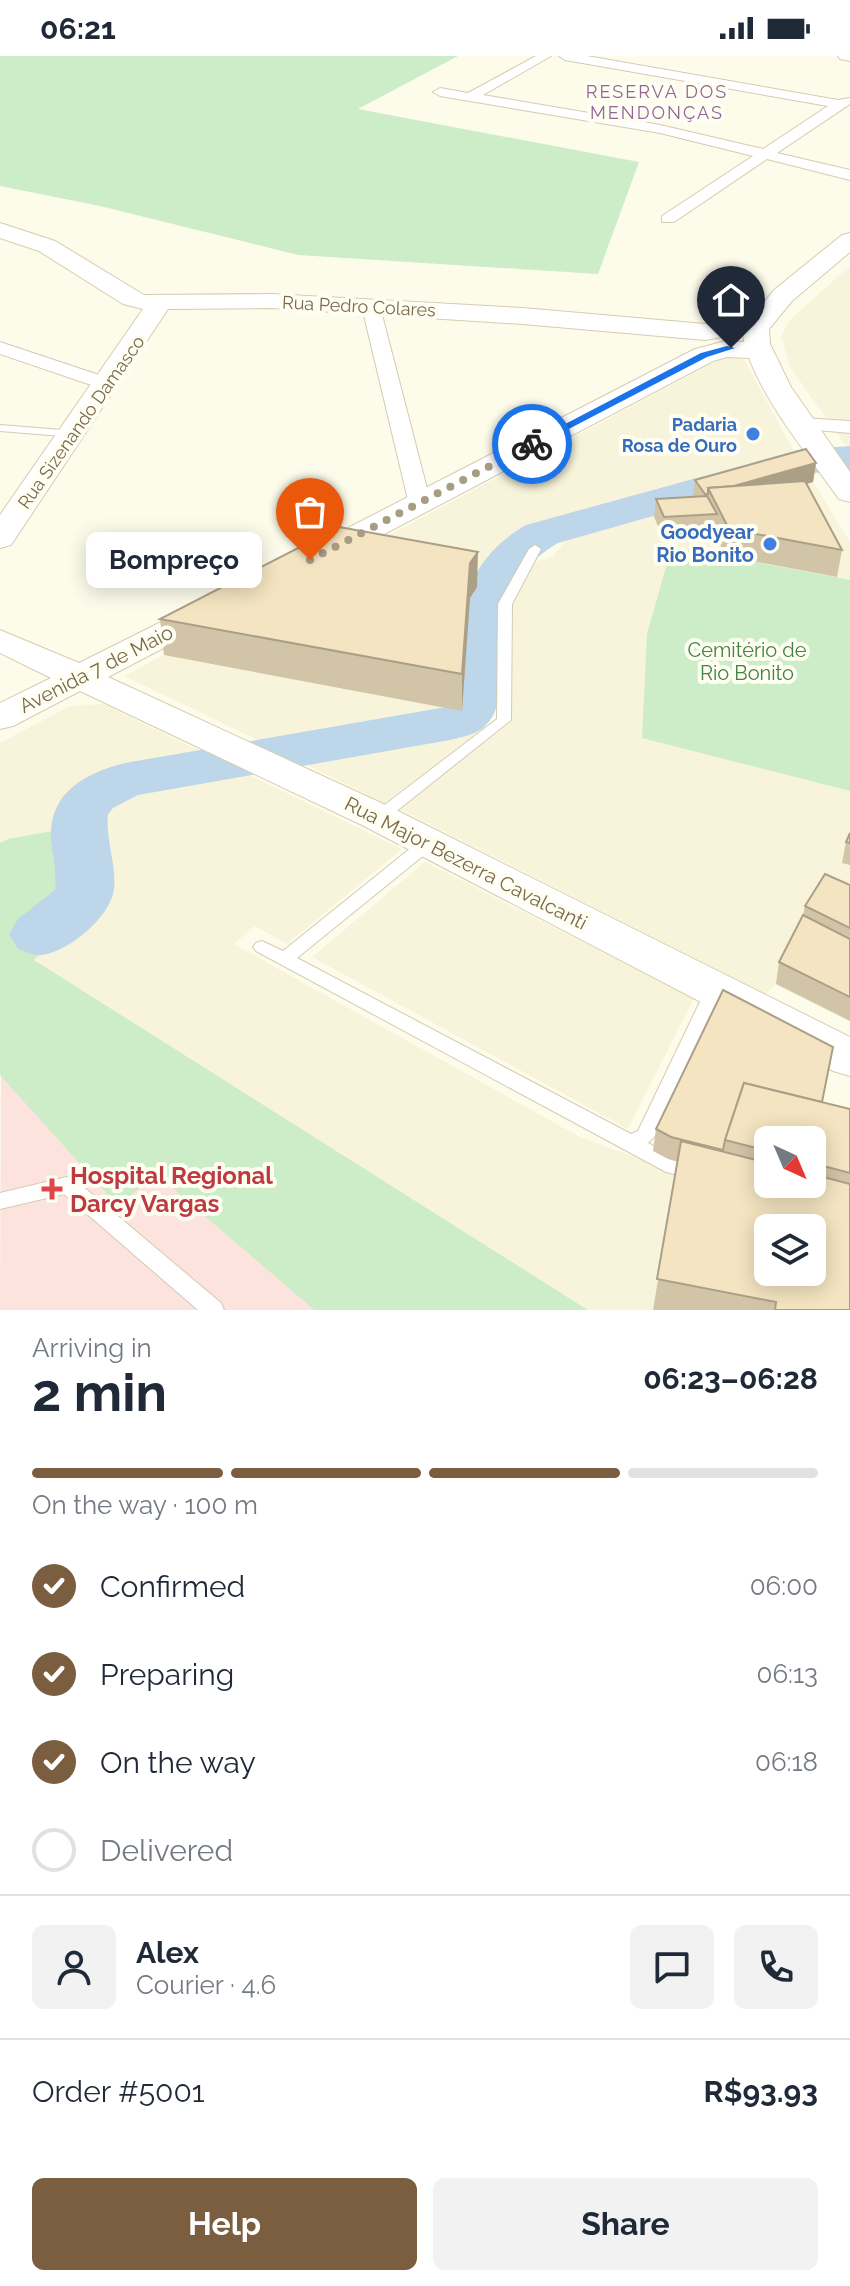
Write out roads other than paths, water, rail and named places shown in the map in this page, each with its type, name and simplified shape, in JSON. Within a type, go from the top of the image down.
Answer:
[{"type":"main road","name":"Rua Pedro Colares","points":[[0,230],[47,246],[132,299],[158,303],[272,301],[705,332],[734,328]]},
{"type":"main road","points":[[704,355],[734,328],[766,311],[845,250]]},
{"type":"main road","name":"Rua Sizenando Damasco","points":[[0,538],[74,434],[154,315],[158,303]]},
{"type":"main road","points":[[766,311],[756,329],[757,350],[835,471]]},
{"type":"main road","points":[[296,567],[704,355],[726,349],[757,350]]},
{"type":"main road","name":"Avenida 7 de Maio","points":[[0,718],[227,602]]},
{"type":"main road","points":[[0,640],[77,678]]},
{"type":"main road","name":"Rua Major Bezerra Cavalcanti","points":[[77,678],[112,691],[378,817],[850,1058]]},
{"type":"street","points":[[470,97],[545,56]]},
{"type":"street","points":[[565,56],[845,101]]},
{"type":"street","points":[[440,92],[660,129],[850,175]]},
{"type":"street","points":[[668,219],[845,101]]},
{"type":"street","points":[[371,307],[420,504]]},
{"type":"street","points":[[0,348],[107,384]]},
{"type":"street","points":[[802,424],[850,427]]},
{"type":"lane","points":[[0,428],[74,434]]},
{"type":"lane","points":[[378,817],[504,720],[505,604],[535,549]]},
{"type":"lane","points":[[284,959],[428,843]]},
{"type":"lane","points":[[262,947],[673,1166],[717,1178]]},
{"type":"lane","points":[[631,1143],[645,1136],[714,990]]},
{"type":"lane","points":[[0,1201],[67,1185],[213,1310]]},
{"type":"waterway","points":[[39,934],[68,913],[83,895],[85,879],[79,839],[80,814],[85,804],[107,788],[125,780],[450,724],[464,718],[472,709],[484,609],[492,585],[504,564],[520,547],[542,534],[798,462],[850,458]]},
{"type":"place","name":"Padaria Rosa de Ouro","points":[[753,434]]},
{"type":"place","name":"Goodyear Rio Bonito","points":[[770,544]]},
{"type":"place","name":"Bompreço","points":[[310,560]]},
{"type":"place","name":"Hospital Regional Darcy Vargas","points":[[52,1189]]},
{"type":"district","name":"RESERVA DOS MENDONÇAS","points":[[657,101]]},
{"type":"park label","name":"Cemitério de Rio Bonito","points":[[747,662]]}]
